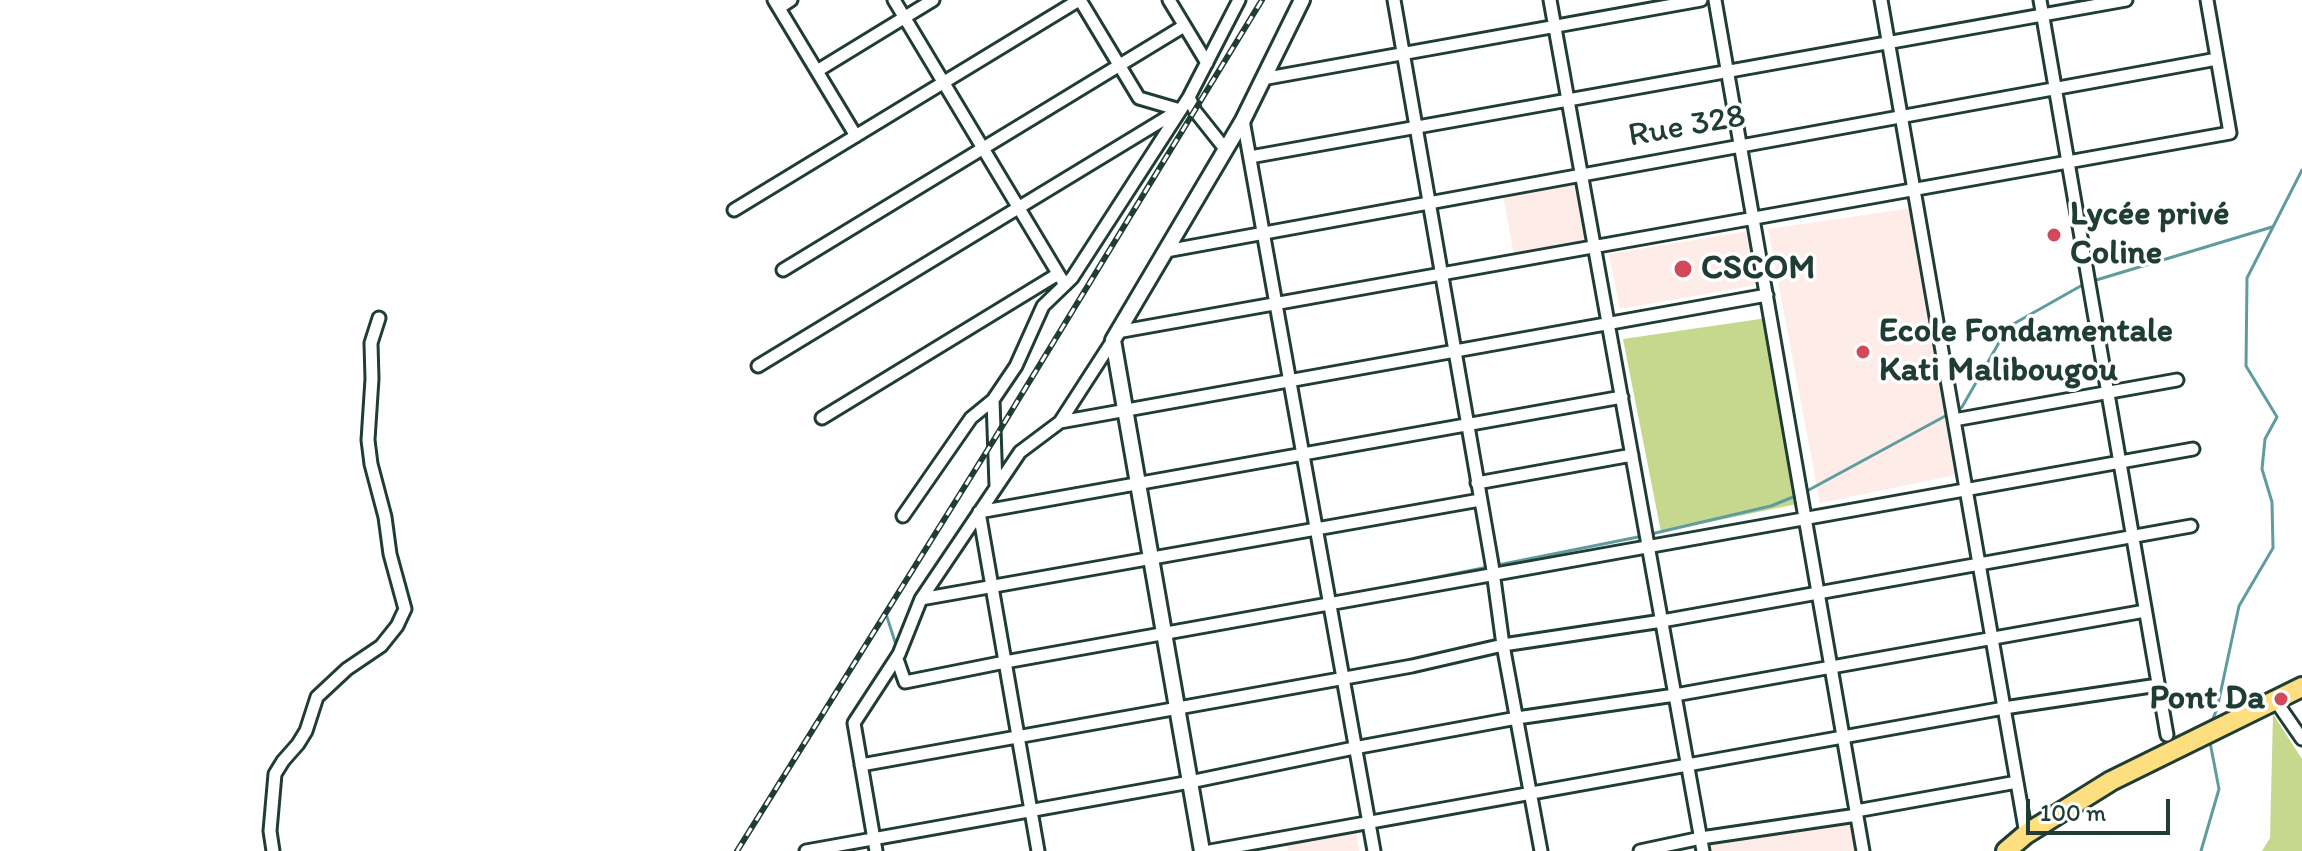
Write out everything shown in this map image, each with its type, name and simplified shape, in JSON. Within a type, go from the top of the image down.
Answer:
[{"type":"highway","points":[[2006,851],[2026,834],[2111,781],[2302,687]]},
{"type":"street","points":[[791,0],[776,4],[856,136]]},
{"type":"street","points":[[894,0],[1062,280]]},
{"type":"street","points":[[817,71],[933,0]]},
{"type":"street","points":[[734,210],[1079,0],[1139,98],[1180,110]]},
{"type":"street","points":[[1169,0],[1207,63]]},
{"type":"street","points":[[822,418],[1062,280],[1072,278],[1189,97],[1239,0]]},
{"type":"street","points":[[875,845],[854,723],[897,659],[921,599],[979,512],[1020,452],[1060,422],[1115,336],[1243,120],[1302,0]]},
{"type":"street","points":[[1394,0],[1541,851]]},
{"type":"street","points":[[1550,0],[1702,845]]},
{"type":"street","points":[[1262,79],[1701,0]]},
{"type":"street","points":[[1715,0],[1863,851]]},
{"type":"street","points":[[1881,0],[2026,834]]},
{"type":"street","points":[[2040,0],[2167,735]]},
{"type":"street","points":[[1250,157],[2126,0]]},
{"type":"street","points":[[1115,336],[1276,304],[2230,133],[2207,0]]},
{"type":"street","points":[[783,270],[1184,26]]},
{"type":"street","name":"Rue 328","points":[[1166,251],[2217,59]]},
{"type":"street","points":[[1189,97],[1195,111],[1226,150]]},
{"type":"street","points":[[758,366],[1180,110]]},
{"type":"street","points":[[1243,120],[1374,851]]},
{"type":"street","points":[[903,516],[971,418],[993,400],[1016,366],[1043,306],[1062,280]]},
{"type":"street","points":[[1060,422],[1767,295]]},
{"type":"street","points":[[273,851],[270,831],[275,774],[306,731],[317,697],[347,669],[381,646],[397,626],[405,609],[390,554],[368,440],[371,343],[379,318]]},
{"type":"street","points":[[1115,336],[1125,410],[1202,851]]},
{"type":"street","points":[[1954,420],[2177,380]]},
{"type":"street","points":[[979,512],[1622,397]]},
{"type":"street","points":[[993,400],[996,487]]},
{"type":"street","points":[[897,659],[905,682],[2193,449]]},
{"type":"street","points":[[1477,483],[1632,455]]},
{"type":"street","points":[[921,599],[1480,500]]},
{"type":"street","points":[[979,512],[1038,851]]},
{"type":"street","points":[[861,765],[1412,666],[1503,645],[1662,621],[2191,526]]},
{"type":"street","points":[[806,851],[875,845],[1354,748],[1517,718],[1675,695],[2145,611]]},
{"type":"street","points":[[1210,851],[2004,708],[2158,685]]},
{"type":"street","points":[[2275,700],[2302,739]]},
{"type":"street","points":[[1640,851],[1702,845],[2017,782]]},
{"type":"shaded area","points":[[1575,182],[1586,242],[1514,255],[1503,195]]},
{"type":"shaded area","name":"Ecole Fondamentale Kati Malibougou","points":[[1912,208],[1955,475],[1820,503],[1768,229]]},
{"type":"shaded area","name":"CSCOM","points":[[1749,231],[1756,285],[1620,309],[1609,254]]},
{"type":"shaded area","points":[[1861,816],[1865,851],[1708,851],[1706,840]]},
{"type":"shaded area","points":[[1356,830],[1359,851],[1288,851],[1287,844]]},
{"type":"green space","points":[[1767,318],[1797,504],[1661,532],[1623,339]]},
{"type":"green space","points":[[2273,714],[2302,759],[2302,851],[2262,851],[2270,838]]},
{"type":"waterway","points":[[2211,723],[2217,709],[2239,606],[2273,548],[2272,502],[2262,469],[2265,439],[2277,417],[2246,366],[2247,278],[2302,170]]},
{"type":"waterway","points":[[2093,281],[2272,227]]},
{"type":"waterway","points":[[1956,411],[1962,407],[2008,327],[2086,283]]},
{"type":"waterway","points":[[1805,492],[1949,414]]},
{"type":"waterway","points":[[1651,534],[1771,506],[1798,495]]},
{"type":"waterway","points":[[1333,598],[1643,536]]},
{"type":"waterway","points":[[887,617],[897,648]]},
{"type":"waterway","points":[[2201,851],[2219,789],[2210,742]]},
{"type":"railway","points":[[737,851],[995,438],[1262,0]]},
{"type":"place","name":"Lycée privé Coline","points":[[2054,235]]},
{"type":"place","name":"CSCOM","points":[[1683,269]]},
{"type":"place","name":"Ecole Fondamentale Kati Malibougou","points":[[1863,352]]},
{"type":"place","name":"Pont Da","points":[[2281,699]]}]
